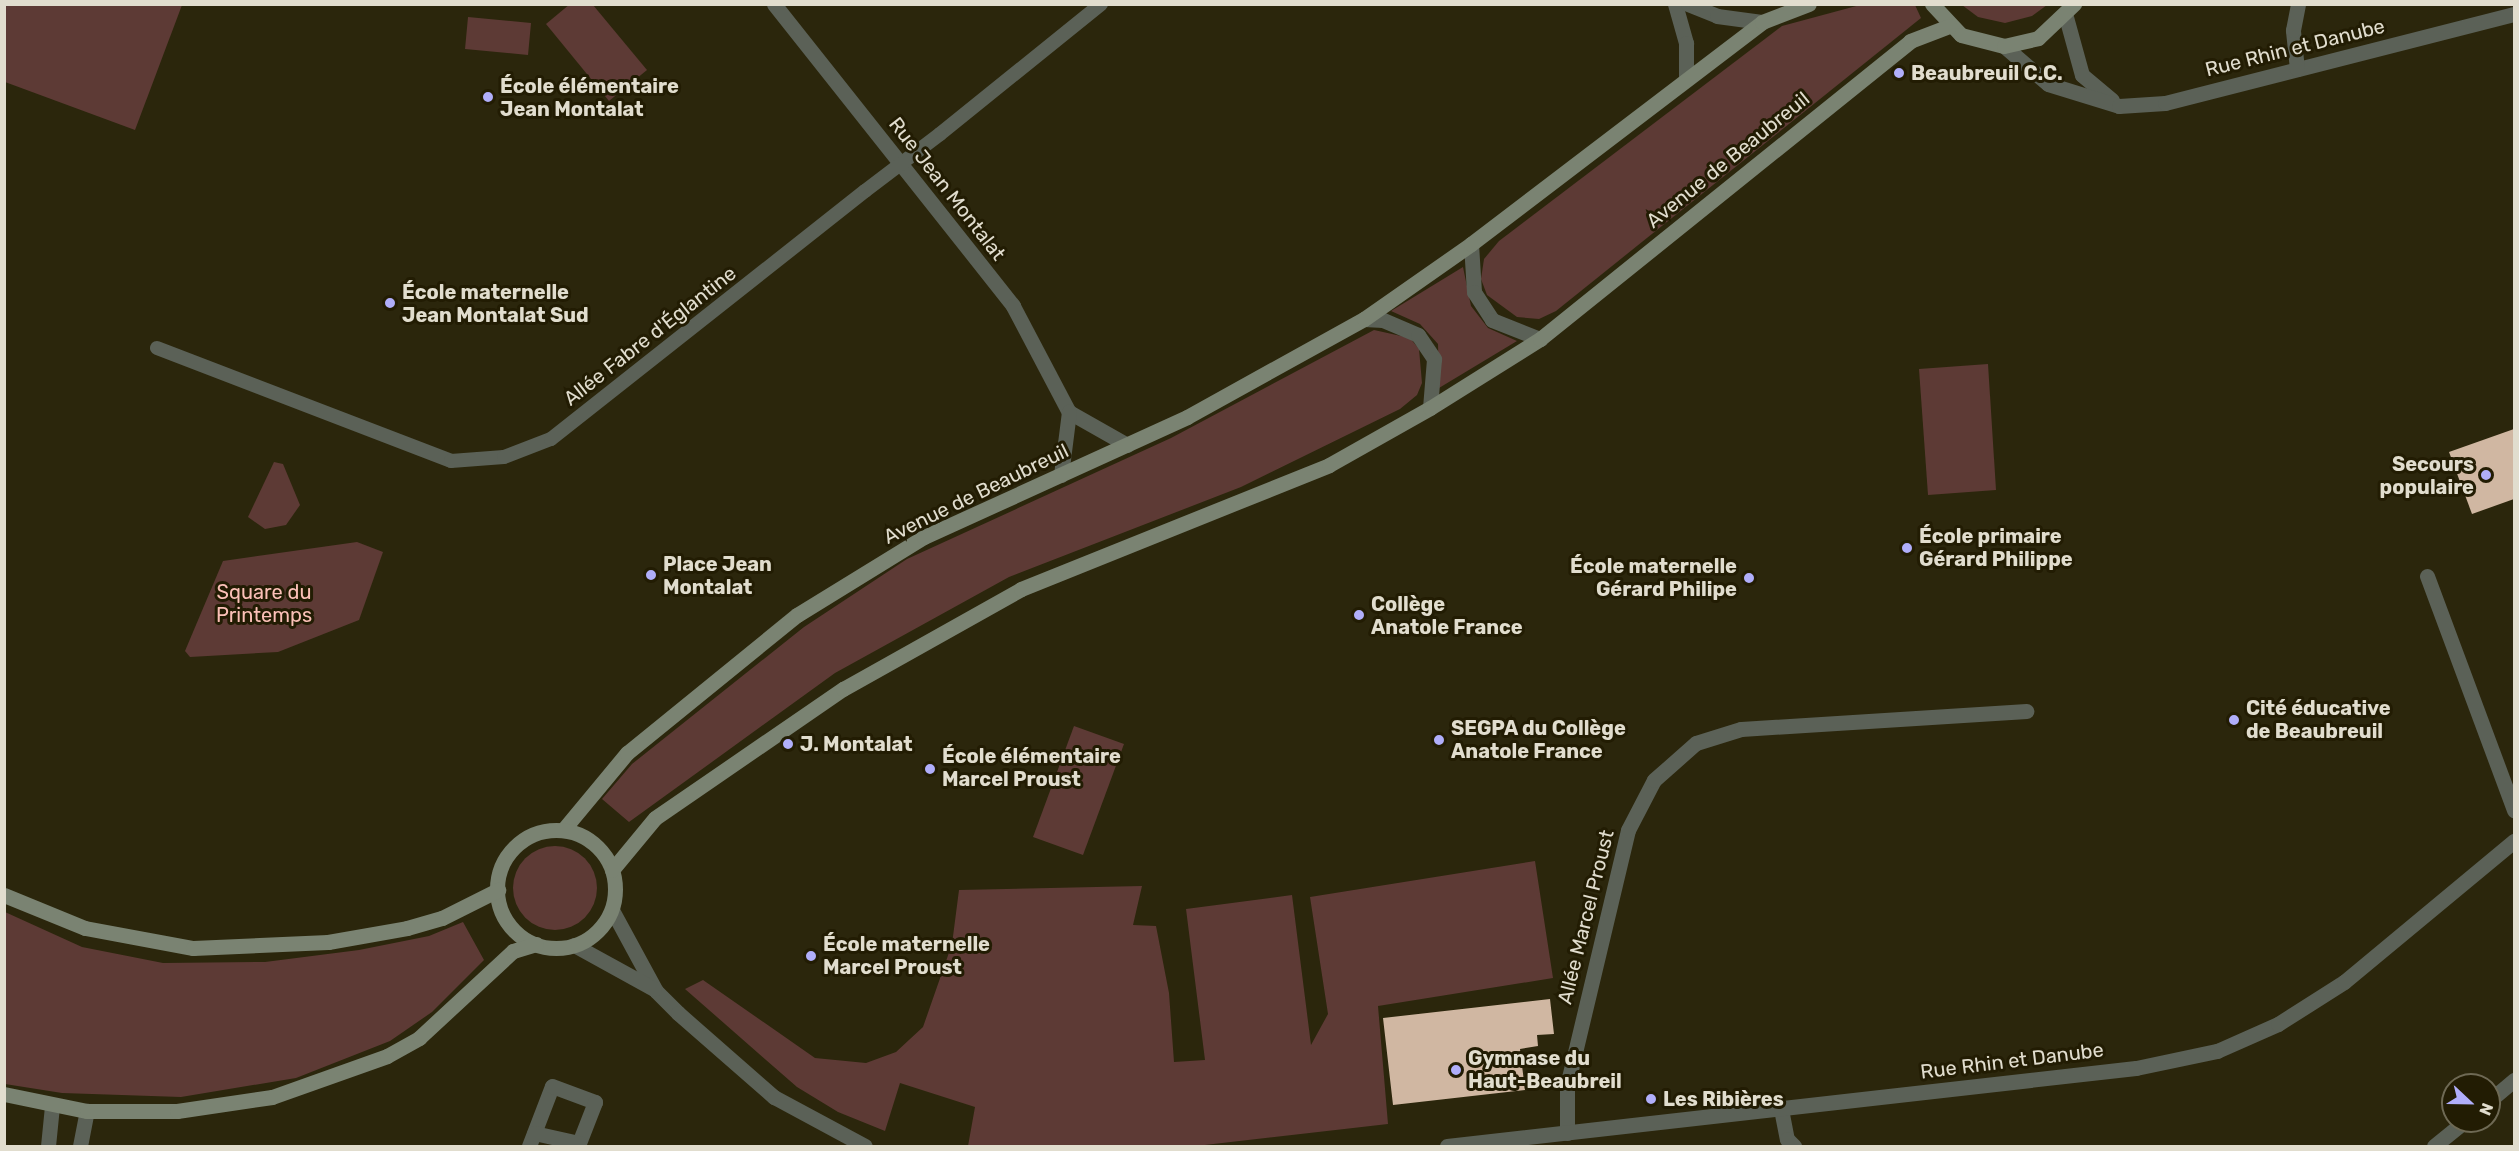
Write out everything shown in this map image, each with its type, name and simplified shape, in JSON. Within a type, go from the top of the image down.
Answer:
[{"type":"main road","name":"Avenue de Beaubreuil","points":[[563,830],[627,753],[797,615],[924,537],[1126,445],[1276,371],[1364,319],[1471,244],[1762,22],[1809,4]]},
{"type":"main road","points":[[1932,4],[1949,26],[1975,41],[2004,46],[2038,38],[2070,11]]},
{"type":"main road","name":"Avenue de Beaubreuil","points":[[612,870],[655,818],[854,683],[1021,589],[1329,465],[1430,408],[1540,339],[1910,41],[1949,26]]},
{"type":"main road","points":[[4,1094],[52,1106],[87,1111],[177,1111],[272,1097],[387,1056],[452,1012],[513,951],[536,944],[574,945],[590,938],[612,910],[612,870],[593,843],[563,830],[532,835],[519,844],[500,873],[498,890],[508,923],[536,944]]},
{"type":"main road","points":[[4,895],[104,933],[163,946],[215,948],[328,942],[407,928],[442,918],[498,890]]},
{"type":"street","name":"Rue Jean Montalat","points":[[774,4],[1012,306],[1069,412]]},
{"type":"street","name":"Allée Fabre d'Églantine","points":[[157,348],[451,460],[504,457],[551,439],[940,134],[1101,4]]},
{"type":"street","points":[[1675,4],[1686,43],[1686,79]]},
{"type":"street","points":[[1688,4],[1717,16],[1762,22]]},
{"type":"street","points":[[2297,69],[2293,30],[2298,4]]},
{"type":"street","points":[[2070,11],[2082,75],[2119,106]]},
{"type":"street","name":"Rue Rhin et Danube","points":[[2004,46],[2048,84],[2119,106],[2165,103],[2514,14]]},
{"type":"street","points":[[1471,244],[1474,292],[1492,320],[1540,339]]},
{"type":"street","points":[[1364,319],[1418,335],[1434,359],[1430,408]]},
{"type":"street","points":[[1060,475],[1069,412],[1126,445]]},
{"type":"street","points":[[2427,576],[2514,810]]},
{"type":"street","name":"Allée Marcel Proust","points":[[1567,1133],[1567,1086],[1628,830],[1653,780],[1696,743],[1741,729],[2026,711]]},
{"type":"street","name":"Rue Rhin et Danube","points":[[1447,1146],[2136,1068],[2217,1051],[2278,1024],[2344,982],[2514,841]]},
{"type":"street","points":[[612,910],[656,991]]},
{"type":"street","points":[[574,945],[656,991],[774,1097],[865,1146]]},
{"type":"street","points":[[2501,1091],[2514,1080]]},
{"type":"street","points":[[48,1146],[52,1106]]},
{"type":"street","points":[[1780,1108],[1786,1139],[1794,1146]]},
{"type":"street","points":[[80,1146],[87,1111]]},
{"type":"street","points":[[2434,1146],[2450,1133]]},
{"type":"green space","points":[[570,4],[593,5],[647,70],[609,101],[546,24]]},
{"type":"green space","points":[[4,5],[182,5],[135,130],[5,82]]},
{"type":"green space","points":[[1860,5],[1915,5],[1921,18],[1556,311],[1539,319],[1517,317],[1487,295],[1481,279],[1484,259],[1499,241],[1782,26]]},
{"type":"green space","points":[[1962,5],[2047,5],[2032,16],[2005,23],[1978,17]]},
{"type":"green space","points":[[468,17],[531,23],[528,55],[465,49]]},
{"type":"green space","points":[[1463,267],[1471,306],[1488,328],[1517,341],[1439,388],[1438,344],[1420,324],[1391,311]]},
{"type":"green space","points":[[1374,330],[1410,338],[1419,349],[1422,383],[1417,395],[1400,409],[1241,487],[1009,577],[835,673],[629,822],[602,799],[632,764],[804,627],[907,559],[1171,438]]},
{"type":"green space","points":[[1988,364],[1996,490],[1928,495],[1919,369]]},
{"type":"green space","points":[[274,462],[283,464],[300,505],[286,525],[265,529],[248,517]]},
{"type":"green space","name":"Square du Printemps","points":[[357,542],[383,552],[359,620],[278,652],[190,657],[185,651],[223,561]]},
{"type":"green space","points":[[1074,726],[1124,744],[1083,855],[1033,837]]},
{"type":"green space","points":[[555,846],[571,849],[585,858],[594,872],[597,888],[594,904],[585,918],[571,927],[555,930],[539,927],[525,918],[516,904],[513,888],[516,872],[525,858],[539,849]]},
{"type":"green space","points":[[1535,861],[1553,978],[1378,1006],[1388,1124],[1196,1146],[968,1146],[975,1107],[900,1083],[885,1131],[838,1112],[797,1087],[685,989],[703,980],[815,1058],[866,1063],[896,1052],[923,1027],[952,944],[959,890],[1142,886],[1133,925],[1156,926],[1169,993],[1174,1062],[1205,1060],[1186,909],[1292,895],[1311,1045],[1328,1014],[1310,897]]},
{"type":"green space","points":[[5,912],[82,947],[163,963],[265,962],[359,950],[429,936],[463,922],[484,960],[432,1012],[390,1041],[296,1078],[181,1097],[62,1093],[5,1084]]},
{"type":"building","name":"Secours populaire","points":[[2514,429],[2514,499],[2472,514],[2449,452]]},
{"type":"building","name":"Gymnase du Haut-Beaubreil","points":[[1550,999],[1554,1034],[1537,1035],[1538,1046],[1520,1049],[1525,1090],[1393,1105],[1383,1018]]},
{"type":"place","name":"Beaubreuil C.C.","points":[[1899,73]]},
{"type":"place","name":"École élémentaire Jean Montalat","points":[[488,97]]},
{"type":"place","name":"École maternelle Jean Montalat Sud","points":[[390,303]]},
{"type":"place","name":"Secours populaire","points":[[2486,475]]},
{"type":"place","name":"École primaire Gérard Philippe","points":[[1907,548]]},
{"type":"place","name":"Place Jean Montalat","points":[[651,575]]},
{"type":"place","name":"École maternelle Gérard Philipe","points":[[1749,578]]},
{"type":"place","name":"Collège Anatole France","points":[[1359,615]]},
{"type":"place","name":"Cité éducative de Beaubreuil","points":[[2234,720]]},
{"type":"place","name":"SEGPA du Collège Anatole France","points":[[1439,740]]},
{"type":"place","name":"J. Montalat","points":[[788,744]]},
{"type":"place","name":"École élémentaire Marcel Proust","points":[[930,769]]},
{"type":"place","name":"École maternelle Marcel Proust","points":[[811,956]]},
{"type":"place","name":"Gymnase du Haut-Beaubreil","points":[[1456,1070]]},
{"type":"place","name":"Les Ribières","points":[[1651,1099]]}]
